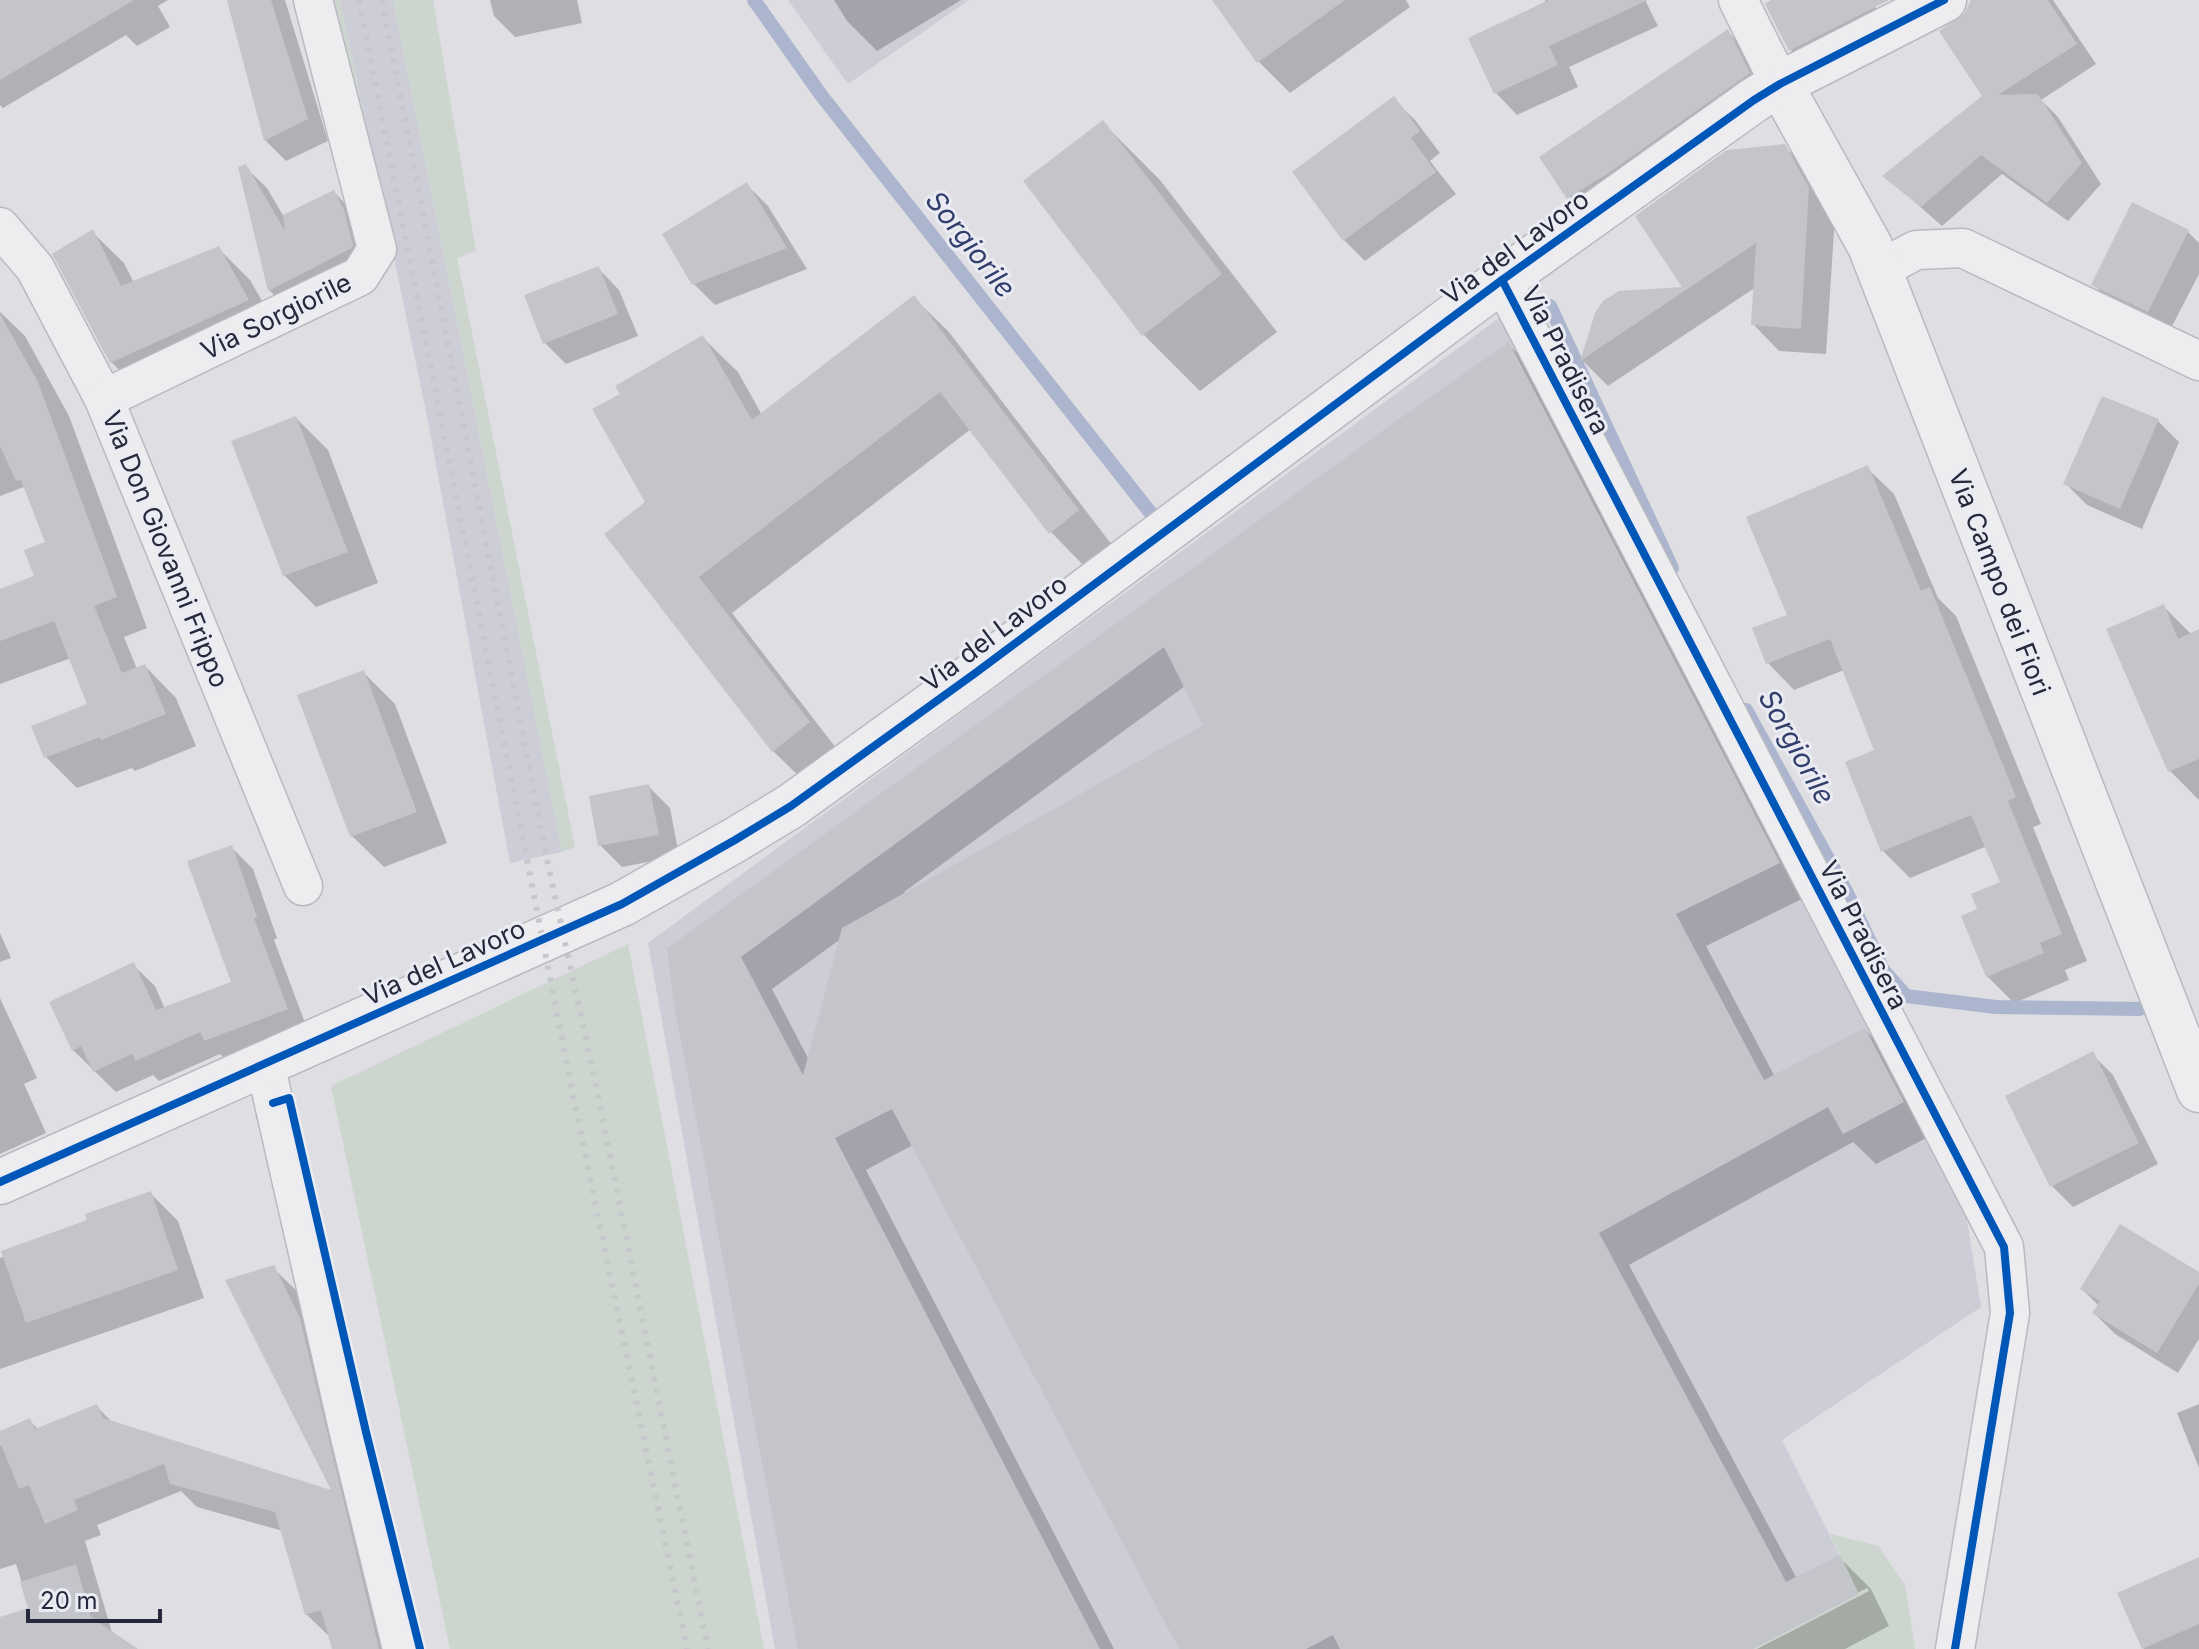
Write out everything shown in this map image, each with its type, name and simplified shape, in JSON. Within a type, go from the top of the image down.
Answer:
[{"type":"street","name":"Via Sorgiorile","points":[[104,399],[360,276],[371,261],[377,249],[313,0]]},
{"type":"street","points":[[1738,0],[1780,84]]},
{"type":"street","name":"Via del Lavoro","points":[[0,1182],[622,904],[791,806],[974,674],[1502,280],[1718,125],[1780,84],[1944,0]]},
{"type":"street","name":"Via Campo dei Fiori","points":[[1780,84],[1870,246],[2199,1090]]},
{"type":"street","name":"Via Don Giovanni Frippo","points":[[0,227],[35,268],[104,399],[303,886]]},
{"type":"street","points":[[1879,270],[1916,250],[1963,248],[2199,361]]},
{"type":"street","name":"Via Pradisera","points":[[1502,280],[2004,1247],[2010,1313],[1955,1649]]},
{"type":"street","points":[[265,1064],[402,1649]]},
{"type":"shaded area","points":[[330,0],[340,0],[377,179]]},
{"type":"shaded area","points":[[340,0],[393,0],[562,852],[510,863],[427,416]]},
{"type":"shaded area","points":[[393,0],[433,0],[476,251],[457,258],[575,847],[562,852]]},
{"type":"shaded area","points":[[788,0],[969,0],[848,84]]},
{"type":"shaded area","points":[[1506,313],[1962,1190],[1981,1307],[1782,1440],[1859,1594],[1753,1649],[775,1649],[648,943]]},
{"type":"shaded area","points":[[628,944],[764,1649],[450,1649],[331,1086]]},
{"type":"shaded area","points":[[1830,1534],[1878,1546],[1905,1585],[1915,1649],[1753,1649],[1859,1594]]},
{"type":"building","points":[[0,0],[134,0],[0,80]]},
{"type":"building","points":[[227,0],[271,0],[308,119],[264,141]]},
{"type":"building","points":[[1212,0],[1345,0],[1257,63]]},
{"type":"building","points":[[1549,0],[1648,0],[1549,46],[1558,65],[1494,94],[1468,38]]},
{"type":"building","points":[[1771,0],[1889,0],[1789,51],[1765,4]]},
{"type":"building","points":[[1971,0],[2048,0],[2077,44],[1998,95],[2038,94],[2082,163],[2047,203],[1981,155],[1921,207],[1882,176],[1982,96],[1939,31],[1964,14]]},
{"type":"building","points":[[1728,29],[1750,73],[1567,199],[1539,157]]},
{"type":"building","points":[[1394,96],[1420,131],[1411,138],[1436,172],[1343,241],[1292,172]]},
{"type":"building","points":[[1103,120],[1222,274],[1142,336],[1023,181]]},
{"type":"building","points":[[1785,144],[1809,188],[1801,329],[1751,325],[1756,243],[1580,361],[1595,313],[1603,301],[1619,291],[1682,287],[1635,216],[1727,150]]},
{"type":"building","points":[[246,164],[285,231],[283,215],[334,190],[344,210],[352,248],[268,291],[238,167]]},
{"type":"building","points":[[747,182],[787,248],[692,285],[662,234]]},
{"type":"building","points":[[2132,202],[2189,230],[2148,312],[2091,285]]},
{"type":"building","points":[[93,229],[121,286],[219,246],[249,300],[110,363],[52,254]]},
{"type":"building","points":[[599,266],[618,314],[543,344],[524,295]]},
{"type":"building","points":[[914,295],[1079,510],[1049,534],[940,392],[699,577],[810,722],[772,752],[604,534],[645,502],[592,409],[620,394],[615,386],[703,335],[752,420]]},
{"type":"building","points":[[0,314],[38,382],[117,597],[94,606],[122,673],[145,664],[166,714],[101,740],[100,737],[44,758],[31,726],[87,704],[54,621],[0,641],[0,589],[34,576],[24,550],[45,542],[21,480],[16,481],[0,446]]},
{"type":"building","points":[[1509,342],[1780,863],[1676,914],[1764,1080],[1865,1028],[1904,1102],[1843,1134],[1828,1107],[1599,1233],[1786,1582],[1840,1555],[1859,1594],[1753,1649],[1340,1649],[1333,1635],[1306,1649],[1179,1649],[892,1109],[835,1138],[1100,1649],[798,1649],[673,999],[667,948]],"holes":[[[1164,647],[1203,725],[842,928],[803,1075],[741,957]]]},
{"type":"building","points":[[2102,396],[2159,419],[2120,509],[2063,484]]},
{"type":"building","points":[[296,416],[348,552],[283,576],[231,441]]},
{"type":"building","points":[[1868,465],[1921,591],[1930,587],[2016,797],[2008,801],[2062,934],[2040,943],[2044,953],[1986,977],[1961,916],[1977,909],[1971,894],[2000,882],[1971,815],[1881,852],[1845,762],[1874,750],[1830,639],[1766,664],[1752,628],[1787,615],[1746,517]]},
{"type":"building","points":[[2164,604],[2178,639],[2199,629],[2199,759],[2168,772],[2106,629]]},
{"type":"building","points":[[364,670],[417,812],[350,837],[297,695]]},
{"type":"building","points":[[649,784],[659,835],[598,846],[589,796]]},
{"type":"building","points":[[232,845],[257,917],[254,918],[288,1009],[204,1041],[200,1032],[136,1061],[132,1054],[93,1072],[81,1046],[72,1051],[49,1002],[134,962],[156,1010],[231,982],[187,861]]},
{"type":"building","points":[[2093,1051],[2139,1143],[2050,1187],[2005,1096]]},
{"type":"building","points":[[151,1191],[178,1270],[26,1323],[1,1251],[87,1220],[85,1214]]},
{"type":"building","points":[[2120,1224],[2199,1272],[2199,1284],[2157,1353],[2092,1313],[2100,1301],[2080,1289]]},
{"type":"building","points":[[274,1265],[300,1318],[379,1649],[332,1649],[321,1610],[305,1615],[275,1512],[170,1484],[164,1464],[74,1500],[78,1510],[45,1524],[29,1485],[19,1489],[0,1442],[0,1431],[30,1418],[35,1429],[97,1404],[103,1418],[331,1490],[225,1280]]},
{"type":"building","points":[[2199,1557],[2199,1624],[2142,1649],[2117,1593]]},
{"type":"building","points":[[76,1564],[91,1617],[138,1649],[0,1649],[0,1617],[28,1608],[20,1582]]},
{"type":"waterway","name":"Sorgiorile","points":[[754,0],[821,95],[1153,516]]},
{"type":"waterway","name":"Sorgiorile","points":[[1550,306],[1672,568]]},
{"type":"waterway","name":"Sorgiorile","points":[[1746,710],[1847,893],[1883,970],[1906,996],[1996,1007],[2140,1009]]},
{"type":"railway","points":[[359,0],[571,1085],[687,1649]]},
{"type":"railway","points":[[382,0],[546,855],[595,1080],[708,1649]]},
{"type":"cycle path","points":[[0,1182],[622,904],[791,806],[974,674],[1502,280],[1754,100],[1944,0]]},
{"type":"cycle path","points":[[1502,280],[2004,1247],[2010,1313],[1955,1649]]},
{"type":"cycle path","points":[[273,1103],[289,1098],[420,1649]]}]
